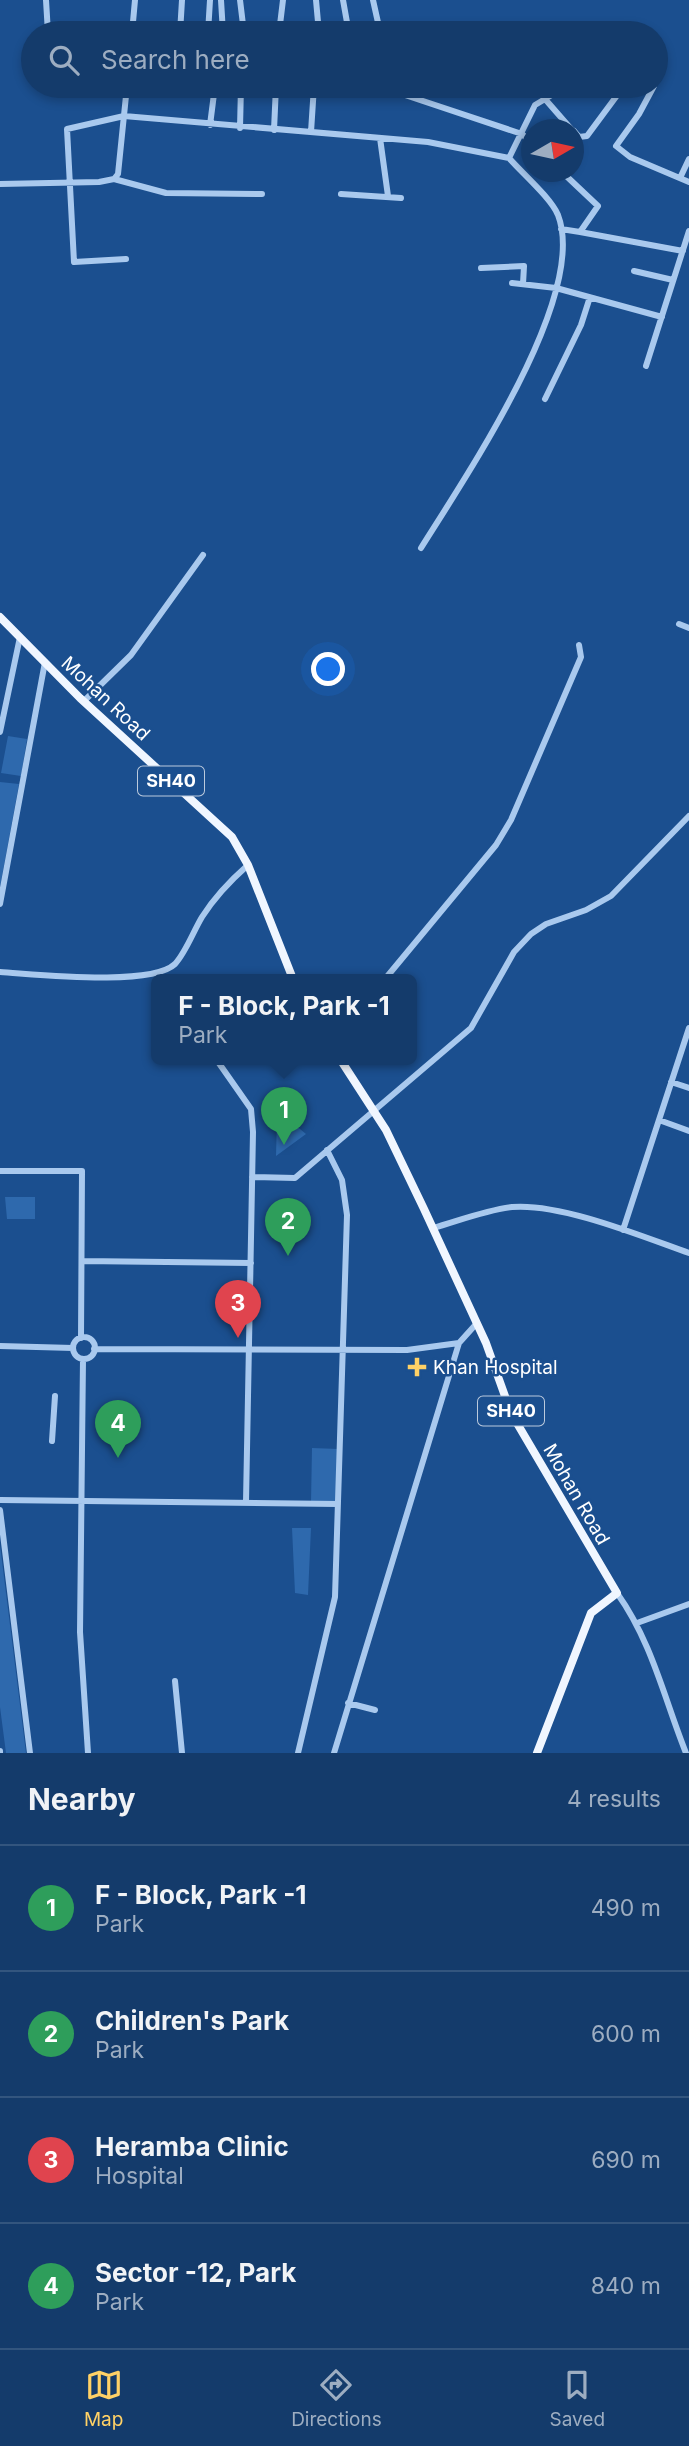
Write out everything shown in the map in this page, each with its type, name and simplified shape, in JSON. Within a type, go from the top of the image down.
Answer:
[{"type":"main road","name":"Mohan Road","points":[[0,617],[84,701],[232,837],[248,866],[291,974]]},
{"type":"main road","name":"Mohan Road","points":[[344,1065],[373,1110],[433,1228],[477,1323],[511,1413],[617,1593]]},
{"type":"main road","points":[[537,1753],[591,1613],[617,1593]]},
{"type":"street","points":[[46,0],[47,21]]},
{"type":"street","points":[[133,21],[135,0]]},
{"type":"street","points":[[181,21],[182,0]]},
{"type":"street","points":[[209,21],[210,0]]},
{"type":"street","points":[[221,0],[222,21]]},
{"type":"street","points":[[240,0],[243,21]]},
{"type":"street","points":[[280,21],[283,0]]},
{"type":"street","points":[[316,0],[318,21]]},
{"type":"street","points":[[343,0],[347,21]]},
{"type":"street","points":[[373,0],[378,21]]},
{"type":"street","points":[[114,179],[118,174],[126,98]]},
{"type":"street","points":[[210,125],[213,98]]},
{"type":"street","points":[[240,128],[241,98]]},
{"type":"street","points":[[274,130],[275,98]]},
{"type":"street","points":[[311,132],[313,98]]},
{"type":"street","points":[[414,98],[521,134]]},
{"type":"street","points":[[584,136],[615,98]]},
{"type":"street","points":[[648,98],[616,146],[630,157],[689,182]]},
{"type":"street","points":[[529,119],[535,105],[545,99],[563,119]]},
{"type":"street","points":[[126,259],[74,262],[67,129],[124,116],[428,142],[509,158],[555,210],[561,229],[556,288],[536,348],[506,409],[421,548]]},
{"type":"street","points":[[509,158],[521,136]]},
{"type":"street","points":[[380,138],[388,196]]},
{"type":"street","points":[[680,178],[689,159]]},
{"type":"street","points":[[0,184],[114,179],[132,187],[166,193],[262,194]]},
{"type":"street","points":[[573,182],[598,206],[580,232]]},
{"type":"street","points":[[341,194],[401,198]]},
{"type":"street","points":[[561,229],[683,251]]},
{"type":"street","points":[[646,366],[689,231]]},
{"type":"street","points":[[481,268],[524,266],[523,284]]},
{"type":"street","points":[[634,271],[673,280]]},
{"type":"street","points":[[512,283],[556,288],[662,317]]},
{"type":"street","points":[[545,399],[581,324],[590,297]]},
{"type":"street","points":[[84,701],[131,655],[203,555]]},
{"type":"street","points":[[679,624],[689,628]]},
{"type":"street","points":[[0,732],[20,637]]},
{"type":"street","points":[[389,974],[496,845],[511,820],[581,657],[579,645]]},
{"type":"street","points":[[0,904],[45,662]]},
{"type":"street","points":[[252,1177],[295,1178],[471,1028],[514,952],[531,934],[546,924],[586,910],[611,896],[689,816]]},
{"type":"street","points":[[164,974],[176,963],[203,916],[248,866]]},
{"type":"street","points":[[0,972],[100,978],[151,976]]},
{"type":"street","points":[[623,1230],[689,1028]]},
{"type":"street","points":[[220,1065],[251,1109],[246,1502]]},
{"type":"street","points":[[671,1082],[689,1088]]},
{"type":"street","points":[[659,1120],[689,1131]]},
{"type":"street","points":[[298,1753],[335,1597],[347,1215],[342,1180],[327,1150]]},
{"type":"street","points":[[0,1171],[82,1171],[81,1338],[73,1348]]},
{"type":"street","points":[[433,1228],[510,1208],[536,1207],[623,1230],[689,1253]]},
{"type":"street","points":[[82,1261],[251,1264]]},
{"type":"street","points":[[334,1753],[459,1343],[477,1323]]},
{"type":"street","points":[[81,1338],[90,1340],[94,1349]]},
{"type":"street","points":[[94,1349],[407,1350],[459,1343]]},
{"type":"street","points":[[0,1346],[73,1348]]},
{"type":"street","points":[[73,1348],[75,1354],[83,1359],[90,1357],[94,1349]]},
{"type":"street","points":[[83,1359],[80,1632],[88,1753]]},
{"type":"street","points":[[52,1441],[55,1396]]},
{"type":"street","points":[[0,1500],[338,1504]]},
{"type":"street","points":[[0,1510],[30,1753]]},
{"type":"street","points":[[617,1593],[637,1622],[651,1651],[686,1753]]},
{"type":"street","points":[[637,1622],[689,1604]]},
{"type":"street","points":[[174,1681],[182,1753]]},
{"type":"street","points":[[348,1703],[375,1710]]},
{"type":"street","points":[[681,1740],[689,1737]]},
{"type":"shaded area","points":[[8,736],[27,739],[21,776],[1,773]]},
{"type":"shaded area","points":[[0,782],[19,784],[0,887]]},
{"type":"shaded area","points":[[282,1114],[306,1134],[276,1156],[277,1119]]},
{"type":"shaded area","points":[[5,1197],[35,1197],[35,1219],[7,1219]]},
{"type":"shaded area","points":[[312,1448],[338,1449],[337,1502],[311,1502]]},
{"type":"shaded area","points":[[292,1528],[311,1528],[308,1595],[295,1593]]},
{"type":"shaded area","points":[[0,1545],[26,1753],[6,1753],[0,1707]]},
{"type":"place","name":"F - Block, Park -1","points":[[284,1145]]},
{"type":"place","name":"Children's Park","points":[[288,1256]]},
{"type":"place","name":"Heramba Clinic","points":[[238,1338]]},
{"type":"place","name":"Khan Hospital","points":[[417,1367]]},
{"type":"place","name":"Sector -12, Park","points":[[118,1458]]}]
